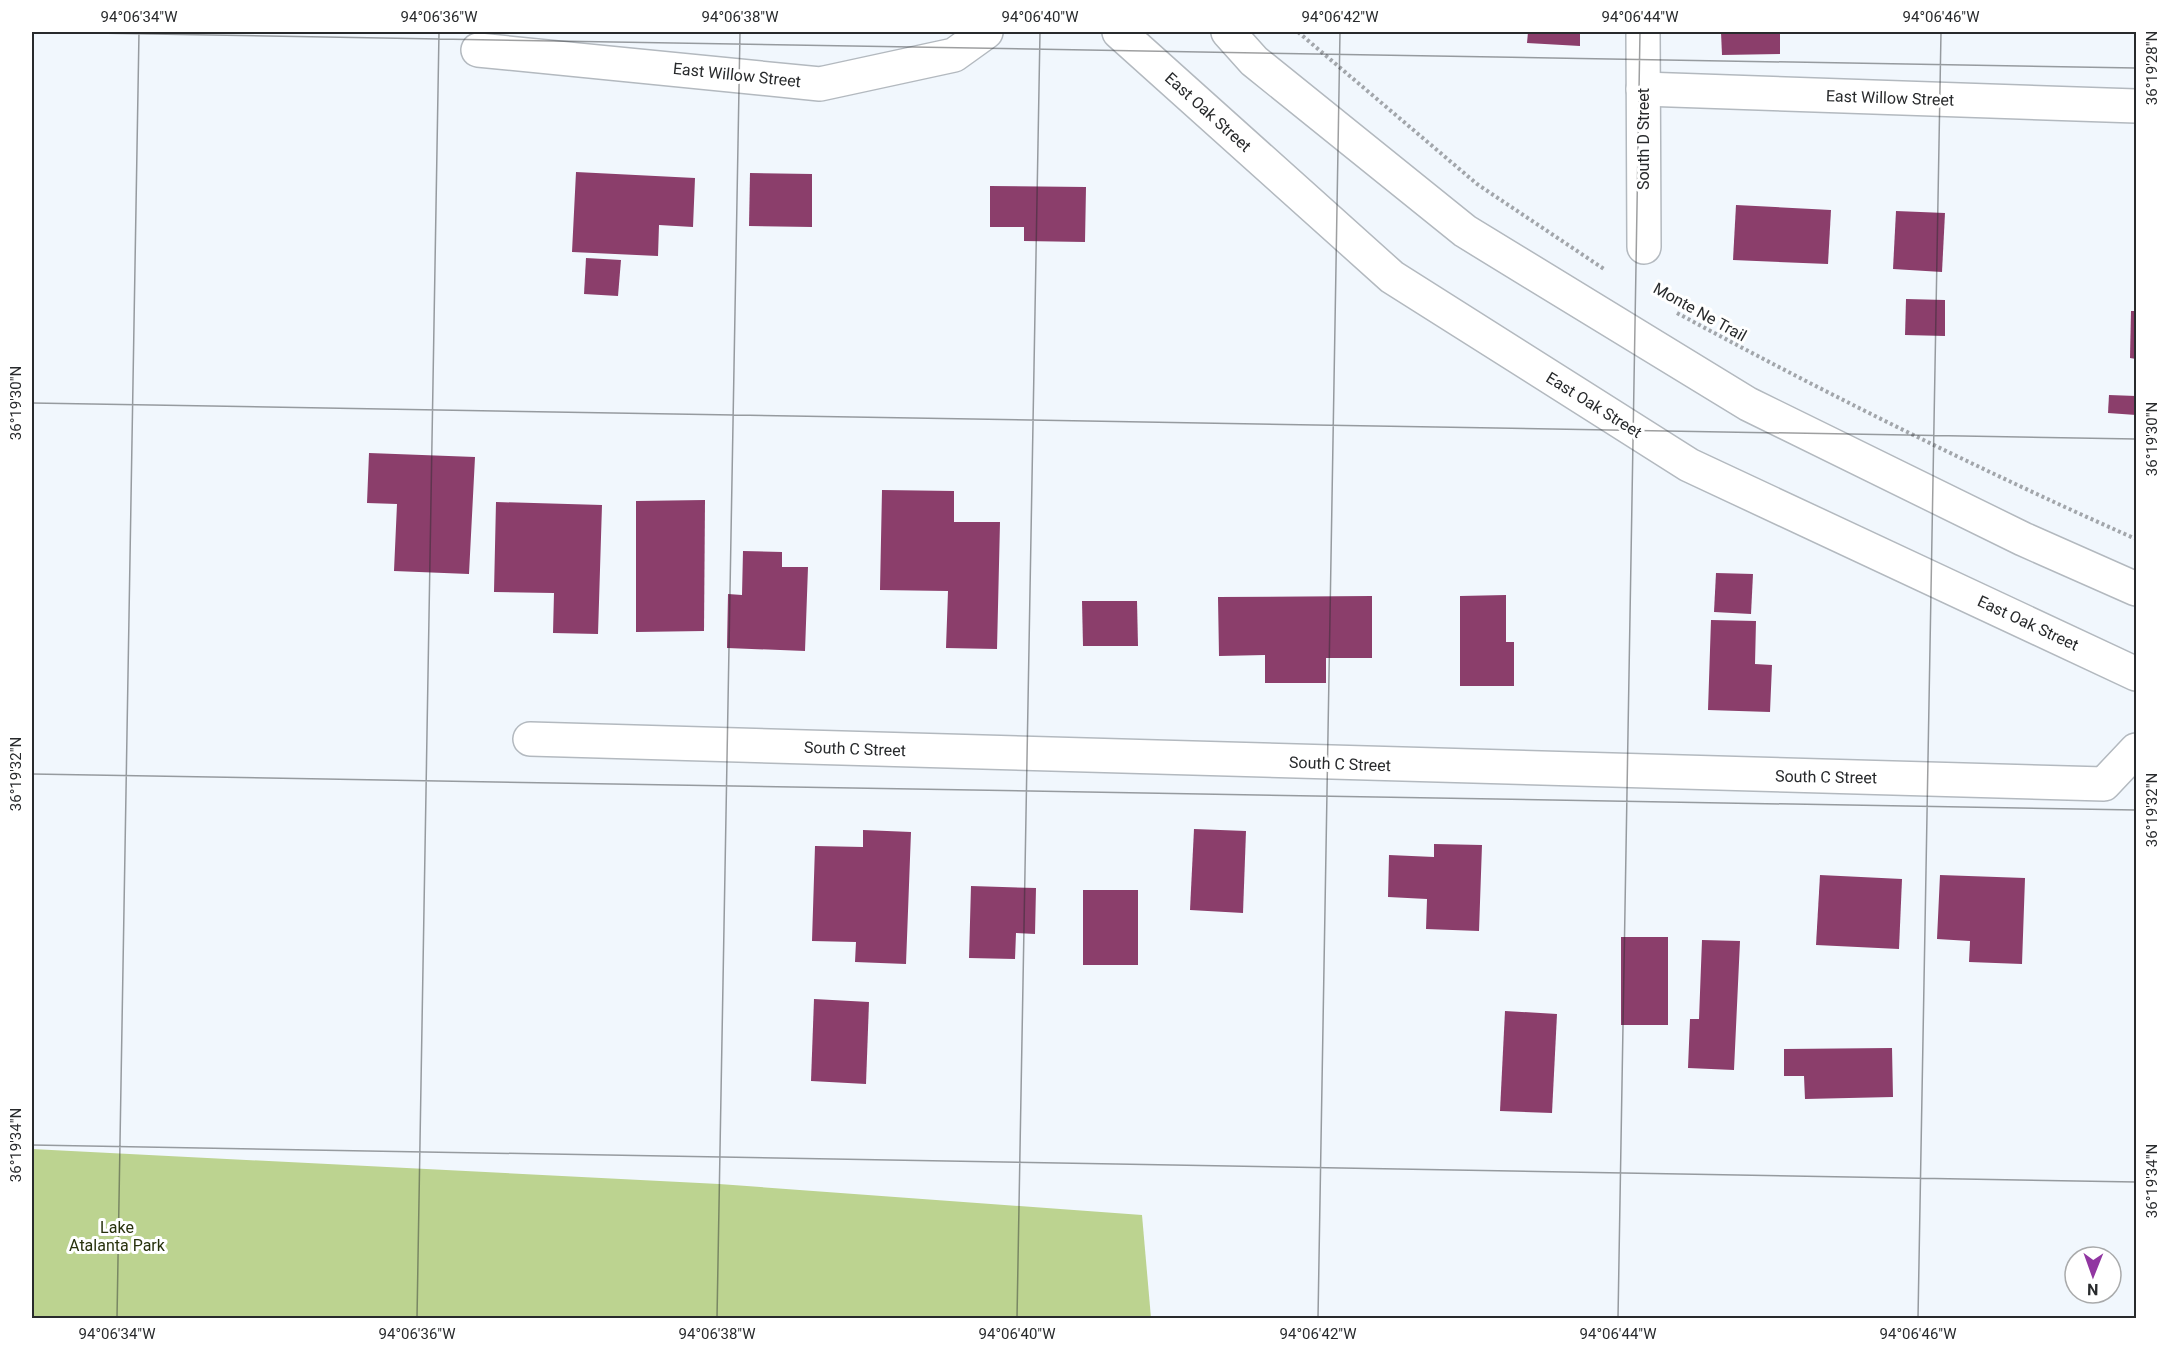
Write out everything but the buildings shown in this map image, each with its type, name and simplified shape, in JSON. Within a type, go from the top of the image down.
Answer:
[{"type":"street","name":"East Willow Street","points":[[478,50],[820,84],[954,55],[986,32]]},
{"type":"street","name":"East Oak Street","points":[[1119,32],[1392,277],[1680,459],[2136,674]]},
{"type":"street","points":[[1228,32],[1254,61],[1465,231],[1485,244],[1748,404],[2023,539],[2136,589]]},
{"type":"street","name":"South D Street","points":[[1643,32],[1644,247]]},
{"type":"street","name":"East Willow Street","points":[[1642,89],[2136,106]]},
{"type":"street","name":"South C Street","points":[[530,739],[2104,784],[2136,750]]},
{"type":"path","points":[[1298,32],[1477,184],[1606,270]]},
{"type":"path","name":"Monte Ne Trail","points":[[1666,308],[1812,384],[2059,505],[2136,539]]},
{"type":"green space","name":"Lake Atalanta Park","points":[[32,1149],[719,1184],[1142,1215],[1151,1318],[32,1318]]}]
